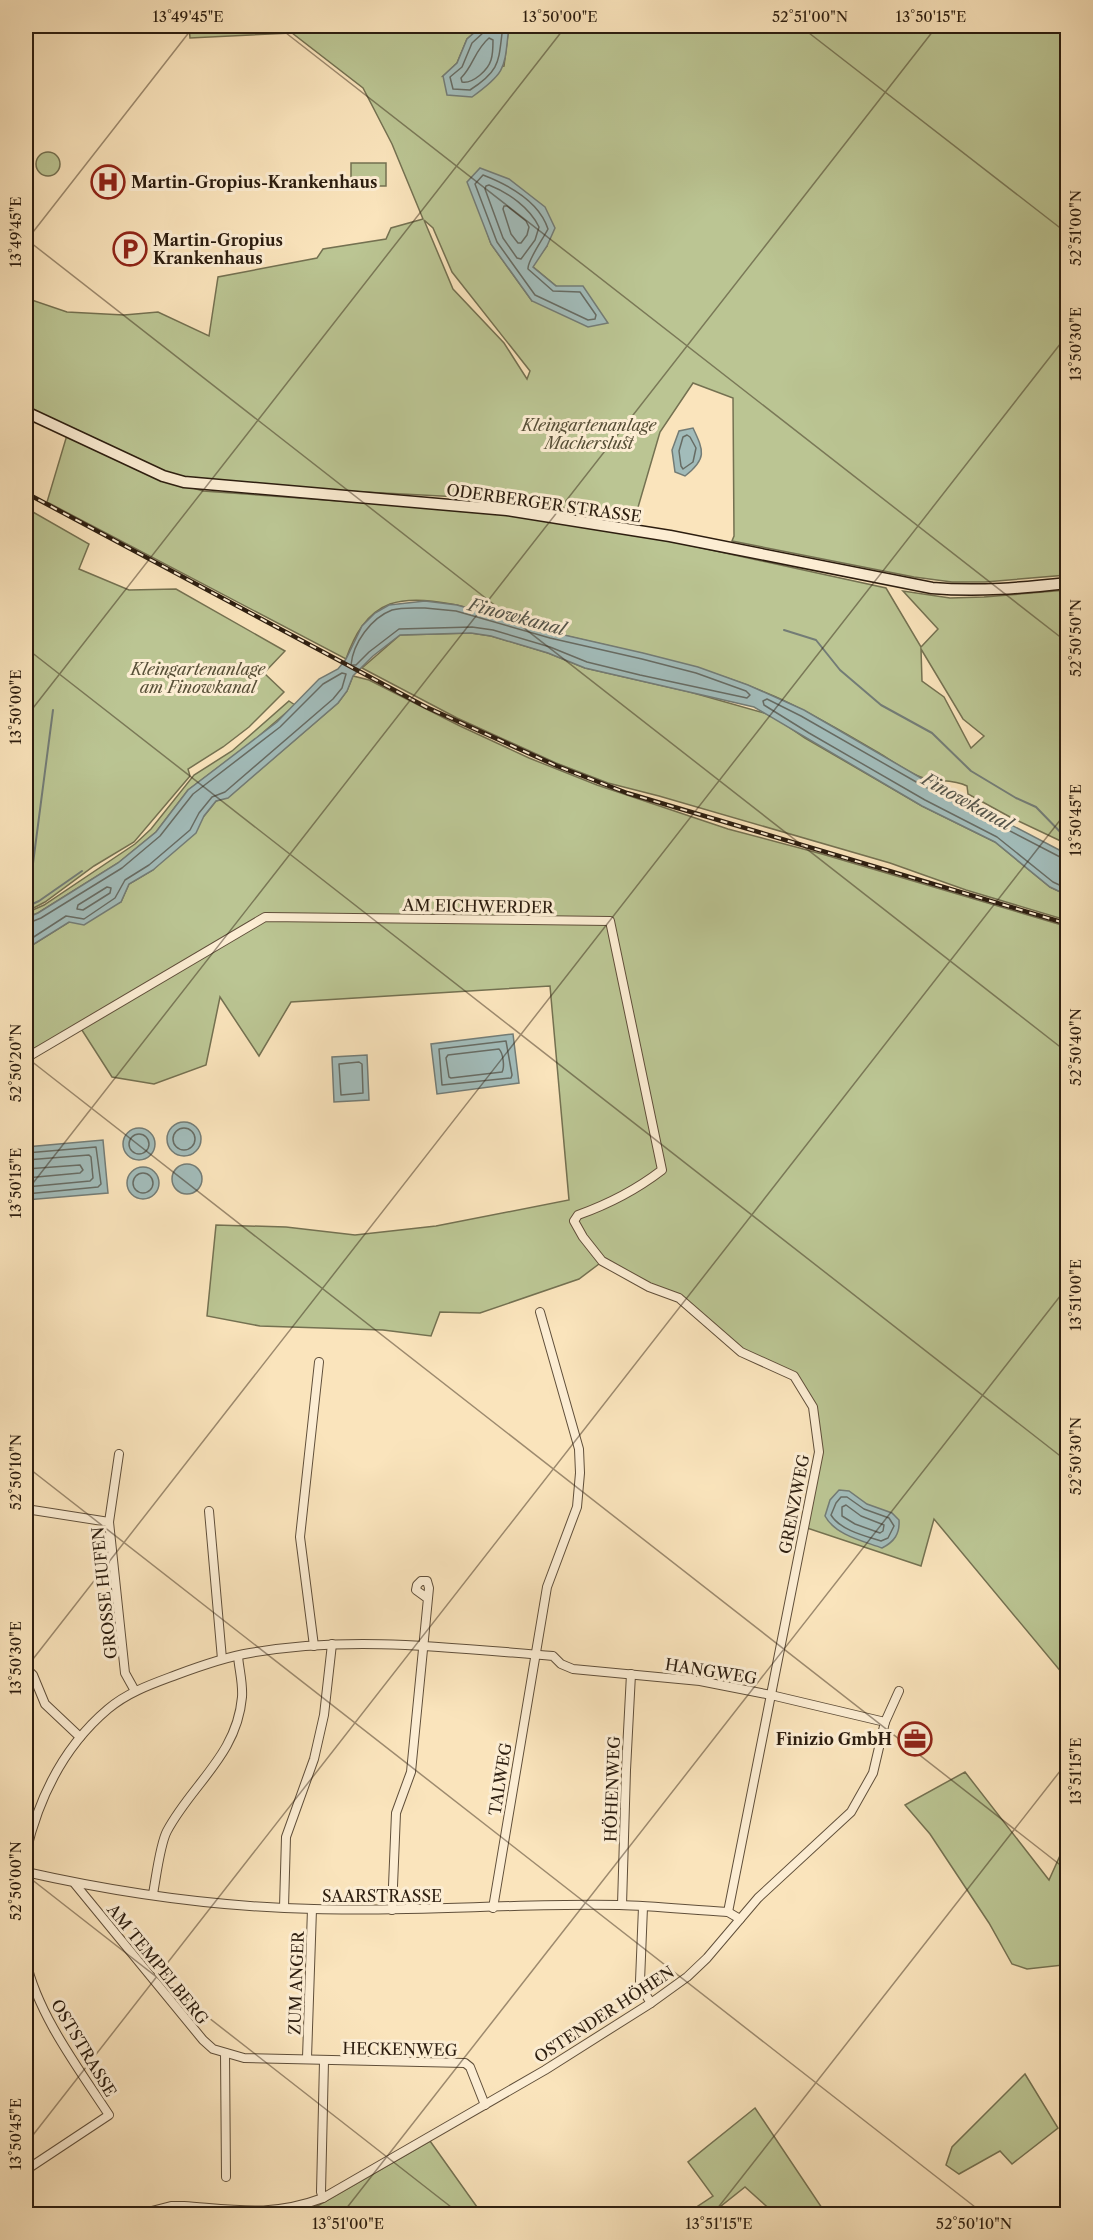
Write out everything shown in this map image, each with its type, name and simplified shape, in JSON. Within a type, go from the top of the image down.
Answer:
[{"type":"main road","name":"ODERBERGER STRASSE","points":[[26,412],[163,476],[184,482],[507,510],[670,536],[932,588],[960,591],[998,590],[1068,584]]},
{"type":"street","name":"AM EICHWERDER","points":[[26,1058],[265,917],[610,921],[663,1170],[642,1186],[603,1206],[578,1215],[574,1221]]},
{"type":"street","name":"GRENZWEG","points":[[574,1221],[583,1237],[602,1261],[650,1287],[680,1298],[741,1352],[794,1376],[813,1407],[819,1452],[728,1912]]},
{"type":"street","name":"TALWEG","points":[[493,1908],[547,1587],[578,1507],[579,1449],[540,1312]]},
{"type":"street","points":[[314,1646],[300,1537],[318,1362]]},
{"type":"street","name":"GROSSE HUFEN","points":[[119,1454],[109,1522],[125,1673],[135,1691]]},
{"type":"street","points":[[26,1509],[109,1522]]},
{"type":"street","points":[[209,1511],[222,1659]]},
{"type":"street","points":[[392,1910],[396,1813],[411,1772],[427,1598]]},
{"type":"street","name":"HANGWEG","points":[[26,1852],[37,1811],[46,1789],[80,1737],[109,1708],[135,1691],[222,1659],[238,1656],[332,1644],[423,1646],[534,1654],[553,1656],[561,1664],[573,1669],[700,1681],[885,1722]]},
{"type":"street","points":[[284,1907],[286,1837],[314,1759],[324,1715],[332,1644]]},
{"type":"street","points":[[153,1894],[165,1833],[222,1755],[234,1730],[240,1713],[242,1694],[238,1656]]},
{"type":"street","points":[[26,1668],[33,1675],[45,1704],[80,1737]]},
{"type":"street","name":"HÖHENWEG","points":[[622,1905],[626,1770],[632,1674]]},
{"type":"street","name":"OSTENDER HÖHEN","points":[[140,2214],[171,2206],[207,2211],[270,2211],[301,2206],[323,2198],[545,2070],[651,2002],[687,1977],[707,1958],[758,1898],[851,1812],[873,1773],[885,1722],[899,1691]]},
{"type":"street","name":"SAARSTRASSE","points":[[26,1872],[75,1884],[228,1904],[312,1909],[392,1910],[622,1905],[728,1912],[740,1919]]},
{"type":"street","name":"AM TEMPELBERG","points":[[75,1884],[202,2040],[213,2049],[244,2058],[307,2058],[324,2061]]},
{"type":"street","points":[[643,1907],[640,1981],[651,2002]]},
{"type":"street","name":"ZUM ANGER","points":[[307,2058],[312,1909]]},
{"type":"street","name":"OSTSTRASSE","points":[[26,1961],[32,1984],[54,2027],[109,2115],[26,2170]]},
{"type":"street","points":[[225,2053],[226,2177]]},
{"type":"street","points":[[323,2198],[321,2192],[324,2061]]},
{"type":"street","name":"HECKENWEG","points":[[324,2061],[465,2063],[470,2067],[485,2105]]},
{"type":"green space","name":"Kleingartenanlage Macherslust","points":[[189,26],[482,26],[467,39],[457,63],[443,76],[504,66],[509,26],[1067,26],[1067,575],[985,582],[952,582],[914,577],[732,541],[734,536],[733,398],[693,383],[660,432],[634,521],[551,505],[498,499],[345,491],[185,478],[161,472],[26,409],[26,298],[67,312],[124,315],[158,312],[209,336],[218,277],[317,258],[323,249],[386,239],[391,228],[423,219],[392,144],[363,88],[292,33],[190,38]],"holes":[[[481,215],[547,246],[532,266],[556,286],[532,301],[491,244]],[[424,220],[433,228],[452,272],[530,371],[527,379],[504,343],[453,289]]]},
{"type":"green space","points":[[48,152],[53,153],[59,159],[59,169],[53,175],[48,176],[43,175],[37,169],[36,164],[37,159],[43,153]]},
{"type":"green space","points":[[351,163],[386,163],[386,186],[351,186]]},
{"type":"green space","points":[[67,435],[183,485],[203,491],[506,513],[670,541],[886,588],[921,647],[938,629],[903,591],[950,598],[1067,590],[1067,844],[968,794],[967,786],[918,776],[816,717],[749,686],[694,667],[554,633],[472,609],[428,601],[408,600],[390,604],[374,613],[362,626],[346,659],[47,502]],"holes":[[[921,649],[963,719],[984,736],[971,748],[944,697],[922,681]]]},
{"type":"green space","name":"Kleingartenanlage am Finowkanal","points":[[26,508],[89,544],[79,569],[129,590],[176,589],[285,651],[264,673],[284,692],[249,727],[188,769],[190,776],[134,842],[94,866],[45,902],[26,912]]},
{"type":"green space","points":[[471,633],[491,636],[548,653],[585,668],[690,692],[771,715],[805,738],[922,806],[995,842],[1050,887],[1067,895],[1067,1679],[934,1519],[921,1566],[807,1528],[819,1452],[813,1407],[794,1376],[741,1352],[679,1298],[603,1261],[579,1279],[480,1313],[440,1312],[431,1336],[383,1330],[260,1326],[207,1316],[216,1225],[286,1227],[355,1235],[436,1226],[569,1200],[550,986],[291,1002],[259,1056],[220,997],[206,1065],[154,1084],[112,1077],[80,1027],[26,1052],[26,949],[69,922],[121,902],[129,884],[153,870],[216,801],[228,797],[338,703],[347,691],[353,676],[369,680],[529,758],[597,785],[728,829],[822,854],[1065,926],[1066,920],[966,890],[890,863],[608,783],[556,763],[457,718],[362,668],[400,635]]},
{"type":"green space","points":[[289,701],[295,705],[252,742],[188,790],[156,832],[118,863],[38,913],[26,918],[26,913],[44,905],[135,844],[151,829],[194,775],[232,751]]},
{"type":"green space","points":[[965,1772],[1049,1880],[1067,1840],[1067,1973],[1063,1965],[1027,1969],[1012,1964],[989,1923],[930,1834],[905,1805]]},
{"type":"green space","points":[[1025,2074],[1058,2128],[1012,2164],[1000,2151],[959,2174],[946,2165],[952,2147]]},
{"type":"green space","points":[[755,2108],[826,2214],[775,2214],[745,2187],[711,2214],[686,2214],[713,2196],[688,2162]]},
{"type":"green space","points":[[430,2141],[482,2214],[299,2214],[297,2212],[319,2205]]},
{"type":"water","points":[[482,26],[509,26],[502,68],[492,81],[472,97],[447,95],[443,76],[457,63],[467,39]]},
{"type":"water","points":[[480,168],[509,179],[545,207],[555,228],[547,246],[533,267],[556,286],[583,286],[608,323],[588,327],[532,301],[491,244],[467,182]]},
{"type":"water","points":[[693,428],[701,454],[697,465],[685,476],[675,472],[672,450],[679,431]]},
{"type":"water","name":"Finowkanal","points":[[425,601],[457,605],[551,632],[698,667],[748,685],[804,710],[921,778],[1067,854],[1067,895],[1050,887],[995,842],[922,806],[754,707],[585,668],[548,653],[491,636],[471,633],[400,635],[373,656],[353,676],[347,691],[338,703],[228,798],[216,801],[204,816],[196,833],[153,870],[129,884],[121,902],[84,925],[69,922],[26,949],[26,918],[38,913],[118,863],[156,832],[188,790],[277,722],[319,679],[338,669],[346,659],[362,626],[375,613],[389,605]]},
{"type":"water","points":[[513,1034],[519,1083],[437,1094],[431,1044]]},
{"type":"water","points":[[367,1055],[369,1100],[334,1102],[332,1057]]},
{"type":"water","points":[[184,1122],[196,1127],[201,1139],[196,1151],[184,1156],[172,1151],[167,1139],[172,1127]]},
{"type":"water","points":[[139,1128],[151,1132],[155,1144],[151,1156],[139,1160],[127,1156],[123,1144],[127,1132]]},
{"type":"water","points":[[103,1140],[108,1193],[26,1200],[26,1147]]},
{"type":"water","points":[[187,1164],[198,1168],[202,1179],[198,1190],[187,1194],[176,1190],[172,1179],[176,1168]]},
{"type":"water","points":[[143,1167],[154,1172],[159,1183],[154,1194],[143,1199],[132,1194],[127,1183],[132,1172]]},
{"type":"water","points":[[839,1490],[849,1491],[867,1504],[892,1513],[899,1520],[897,1533],[893,1540],[882,1548],[842,1533],[835,1528],[825,1516],[830,1500]]},
{"type":"waterway","points":[[784,630],[816,640],[840,670],[881,705],[932,733],[971,771],[1016,798],[1036,807],[1068,840]]},
{"type":"waterway","points":[[26,759],[33,706]]},
{"type":"waterway","points":[[32,871],[53,710]]},
{"type":"waterway","points":[[26,907],[39,901],[82,871]]},
{"type":"waterway","points":[[30,880],[28,902],[30,906]]},
{"type":"railway","points":[[26,493],[426,707],[557,766],[627,793],[1068,924]]},
{"type":"place","name":"Martin-Gropius-Krankenhaus","points":[[108,182]]},
{"type":"place","name":"Martin-Gropius Krankenhaus","points":[[130,249]]},
{"type":"place","name":"Finizio GmbH","points":[[915,1739]]}]
